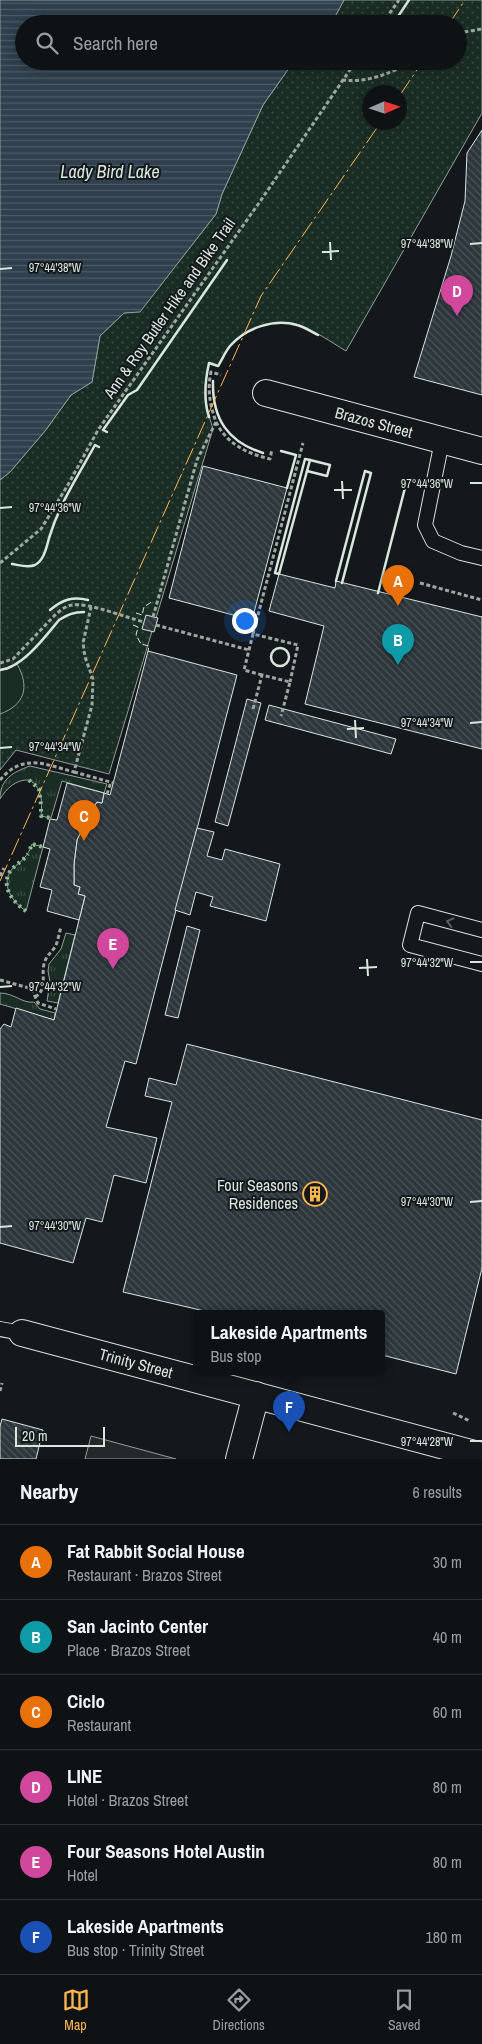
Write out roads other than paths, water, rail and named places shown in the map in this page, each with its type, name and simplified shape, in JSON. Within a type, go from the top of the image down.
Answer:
[{"type":"street","name":"Brazos Street","points":[[266,393],[482,451]]},
{"type":"street","name":"Trinity Street","points":[[11,1331],[482,1456]]},
{"type":"street","points":[[239,1459],[256,1395]]},
{"type":"lane","points":[[442,440],[424,525],[433,541],[461,553],[482,558]]},
{"type":"lane","points":[[482,930],[418,914],[410,945],[482,964]]},
{"type":"water","name":"Lady Bird Lake","points":[[0,0],[344,0],[336,15],[15,15],[15,70],[288,70],[263,105],[222,194],[216,214],[140,312],[124,313],[100,336],[92,382],[71,395],[45,431],[10,472],[0,480]]},
{"type":"place","name":"LINE","points":[[457,316]]},
{"type":"place","name":"Fat Rabbit Social House","points":[[398,606]]},
{"type":"place","name":"San Jacinto Center","points":[[398,665]]},
{"type":"place","name":"Ciclo","points":[[84,841]]},
{"type":"place","name":"Four Seasons Hotel Austin","points":[[113,969]]},
{"type":"place","name":"Four Seasons Residences","points":[[315,1194]]},
{"type":"place","name":"Lakeside Apartments","points":[[289,1432]]}]
